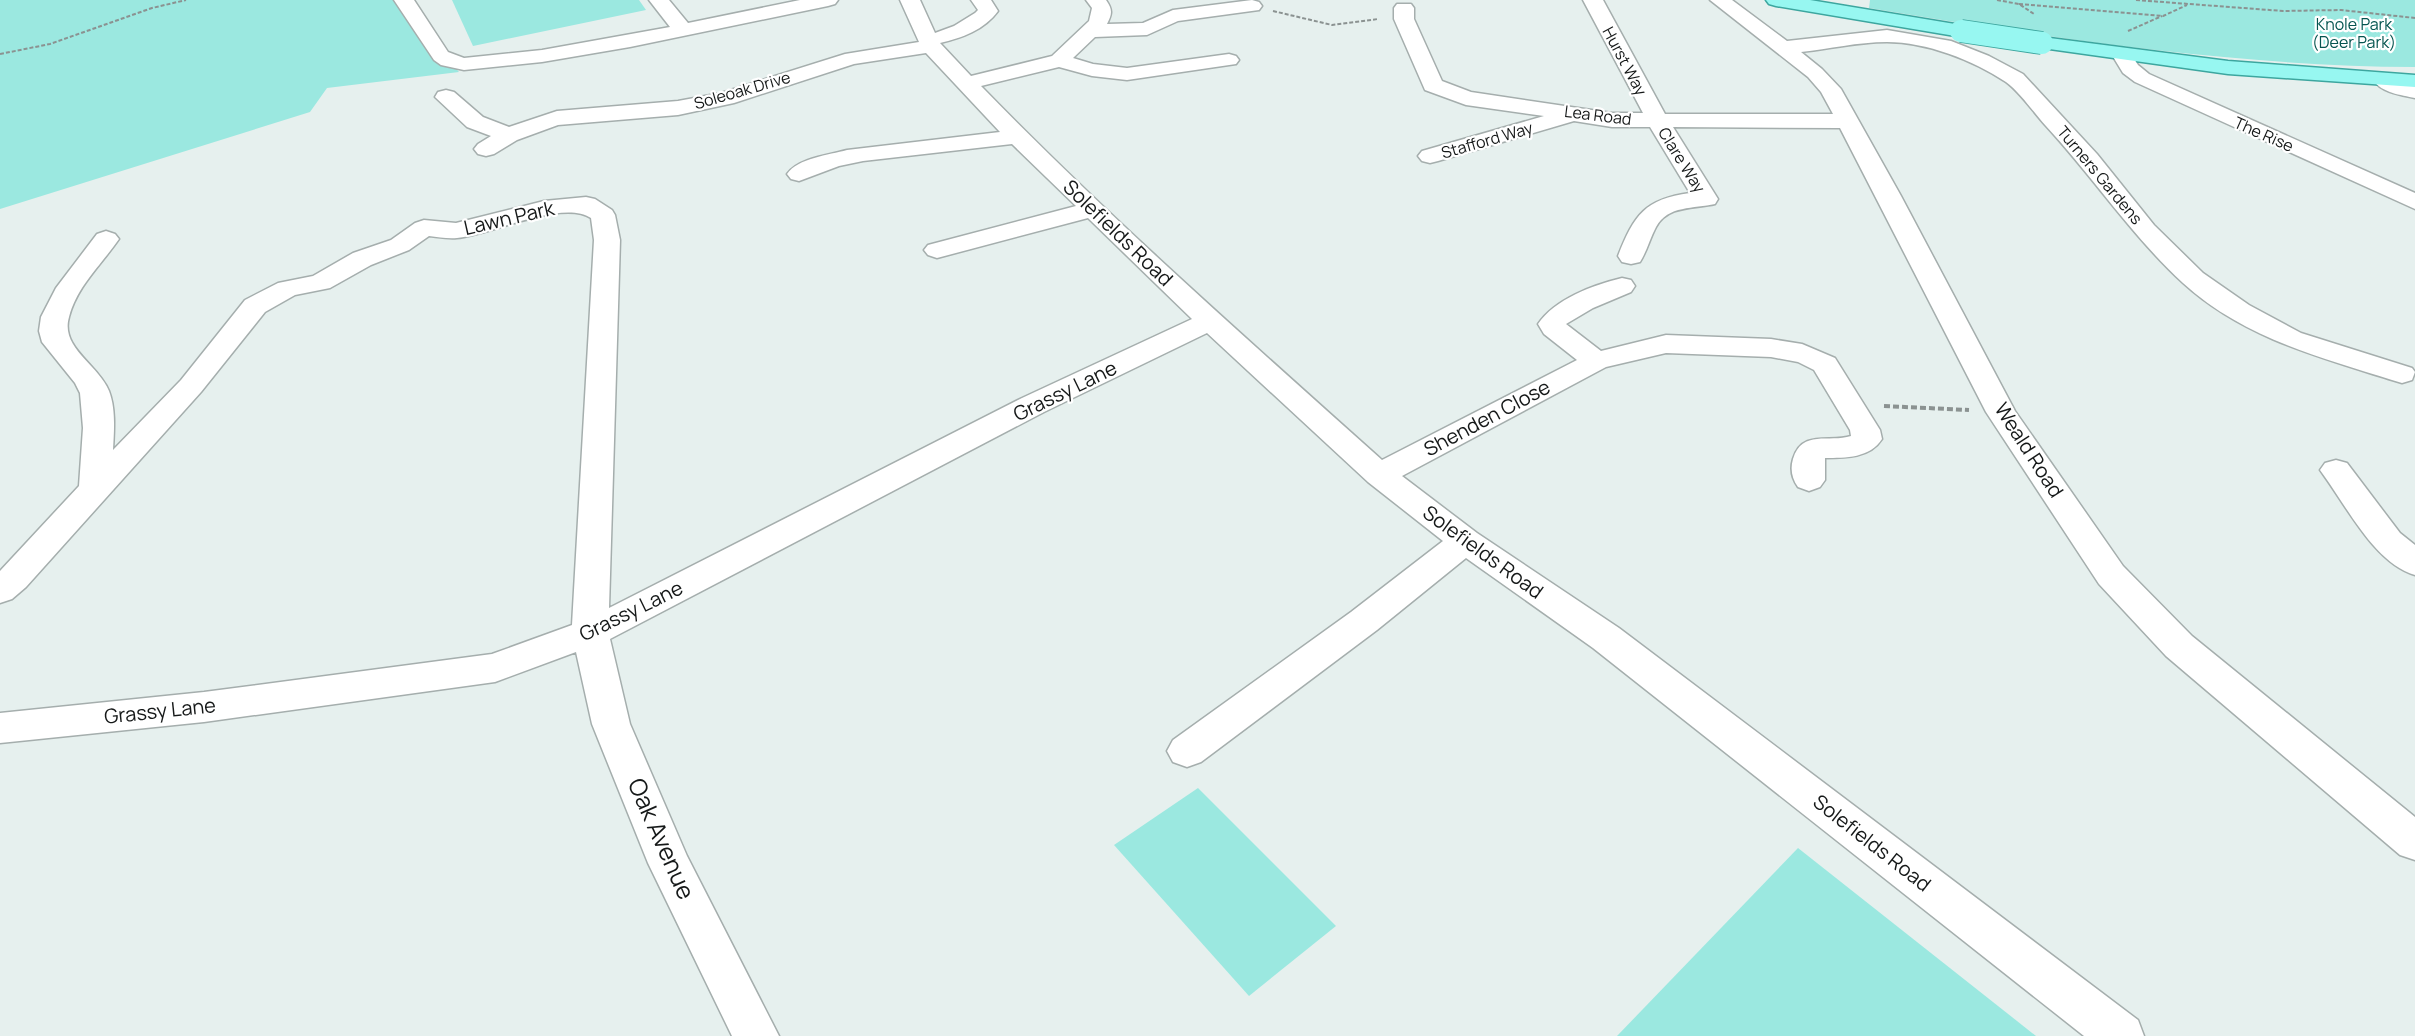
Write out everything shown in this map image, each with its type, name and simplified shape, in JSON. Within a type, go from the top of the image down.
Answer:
[{"type":"main road","points":[[1776,0],[2122,55],[2256,71],[2415,81]]},
{"type":"street","points":[[404,0],[441,57],[464,64],[542,56],[828,0]]},
{"type":"street","points":[[659,0],[682,29]]},
{"type":"street","name":"Solefields Road","points":[[910,0],[930,43],[1017,136],[1210,321],[1378,475],[1465,541],[1606,638],[2121,1036]]},
{"type":"street","name":"Soleoak Drive","points":[[486,149],[509,135],[557,118],[678,108],[726,98],[852,58],[930,43],[971,26],[988,11],[981,0]]},
{"type":"street","points":[[1059,61],[1092,31],[1102,15],[1102,8],[1096,0]]},
{"type":"street","name":"Hurst Way","points":[[1593,0],[1658,121]]},
{"type":"street","name":"Weald Road","points":[[1720,0],[1815,73],[1830,89],[1849,121],[2001,412],[2111,575],[2179,646],[2414,840]]},
{"type":"street","points":[[1092,31],[1147,29],[1173,16],[1252,6]]},
{"type":"street","name":"Lea Road","points":[[1404,14],[1433,85],[1467,98],[1580,113],[1612,120],[1849,121]]},
{"type":"street","name":"Turners Gardens","points":[[1782,48],[1887,36],[1944,45],[1982,60],[2015,79],[2089,159],[2145,230],[2194,279],[2239,311],[2291,339],[2402,374]]},
{"type":"street","name":"The Rise","points":[[2122,55],[2130,69],[2142,78],[2415,202]]},
{"type":"street","points":[[967,83],[1059,61],[1092,70],[1127,74],[1228,60]]},
{"type":"street","points":[[2384,80],[2398,88],[2415,92]]},
{"type":"street","points":[[446,97],[475,122],[509,135]]},
{"type":"street","name":"Stafford Way","points":[[1430,156],[1580,113]]},
{"type":"street","name":"Clare Way","points":[[1630,256],[1651,212],[1674,202],[1706,199],[1658,121]]},
{"type":"street","points":[[799,174],[833,160],[870,152],[932,148],[1017,136]]},
{"type":"street","name":"Lawn Park","points":[[0,590],[14,578],[191,386],[255,306],[287,290],[321,282],[362,259],[400,245],[424,228],[456,231],[544,208],[586,204],[603,215],[607,240],[590,633]]},
{"type":"street","points":[[937,250],[1093,209]]},
{"type":"street","points":[[95,489],[98,408],[94,390],[54,340],[55,315],[62,298],[106,239]]},
{"type":"street","points":[[1596,362],[1554,328],[1552,324],[1554,318],[1622,286]]},
{"type":"street","name":"Grassy Lane","points":[[0,728],[204,707],[495,668],[590,633],[1033,405],[1210,321]]},
{"type":"street","name":"Shenden Close","points":[[1378,475],[1596,362],[1666,344],[1792,350],[1825,364],[1858,417]]},
{"type":"street","points":[[1809,480],[1807,469],[1809,454],[1815,448],[1854,446],[1863,444],[1867,439],[1858,417]]},
{"type":"street","points":[[2336,471],[2388,541],[2415,563]]},
{"type":"street","points":[[1187,751],[1364,621],[1465,541]]},
{"type":"street","name":"Oak Avenue","points":[[590,633],[611,724],[669,862],[756,1036]]},
{"type":"path","points":[[0,54],[50,44],[152,8],[186,0]]},
{"type":"path","points":[[1997,0],[2019,4],[2163,16],[2187,5]]},
{"type":"path","points":[[2019,4],[2022,0]]},
{"type":"path","points":[[2136,0],[2283,11],[2341,10],[2415,18]]},
{"type":"path","points":[[1252,6],[1332,25],[1404,14]]},
{"type":"path","points":[[1858,417],[2001,412]]},
{"type":"green space","points":[[0,0],[393,0],[459,72],[327,88],[310,112],[0,209]]},
{"type":"green space","points":[[452,0],[639,0],[646,10],[473,46]]},
{"type":"green space","name":"Knole Park (Deer Park)","points":[[1870,0],[2415,0],[2415,67],[2278,62],[2073,40],[1869,8]]},
{"type":"green space","points":[[1198,788],[1336,926],[1249,996],[1114,845]]},
{"type":"green space","points":[[1798,848],[2036,1036],[1617,1036]]}]
